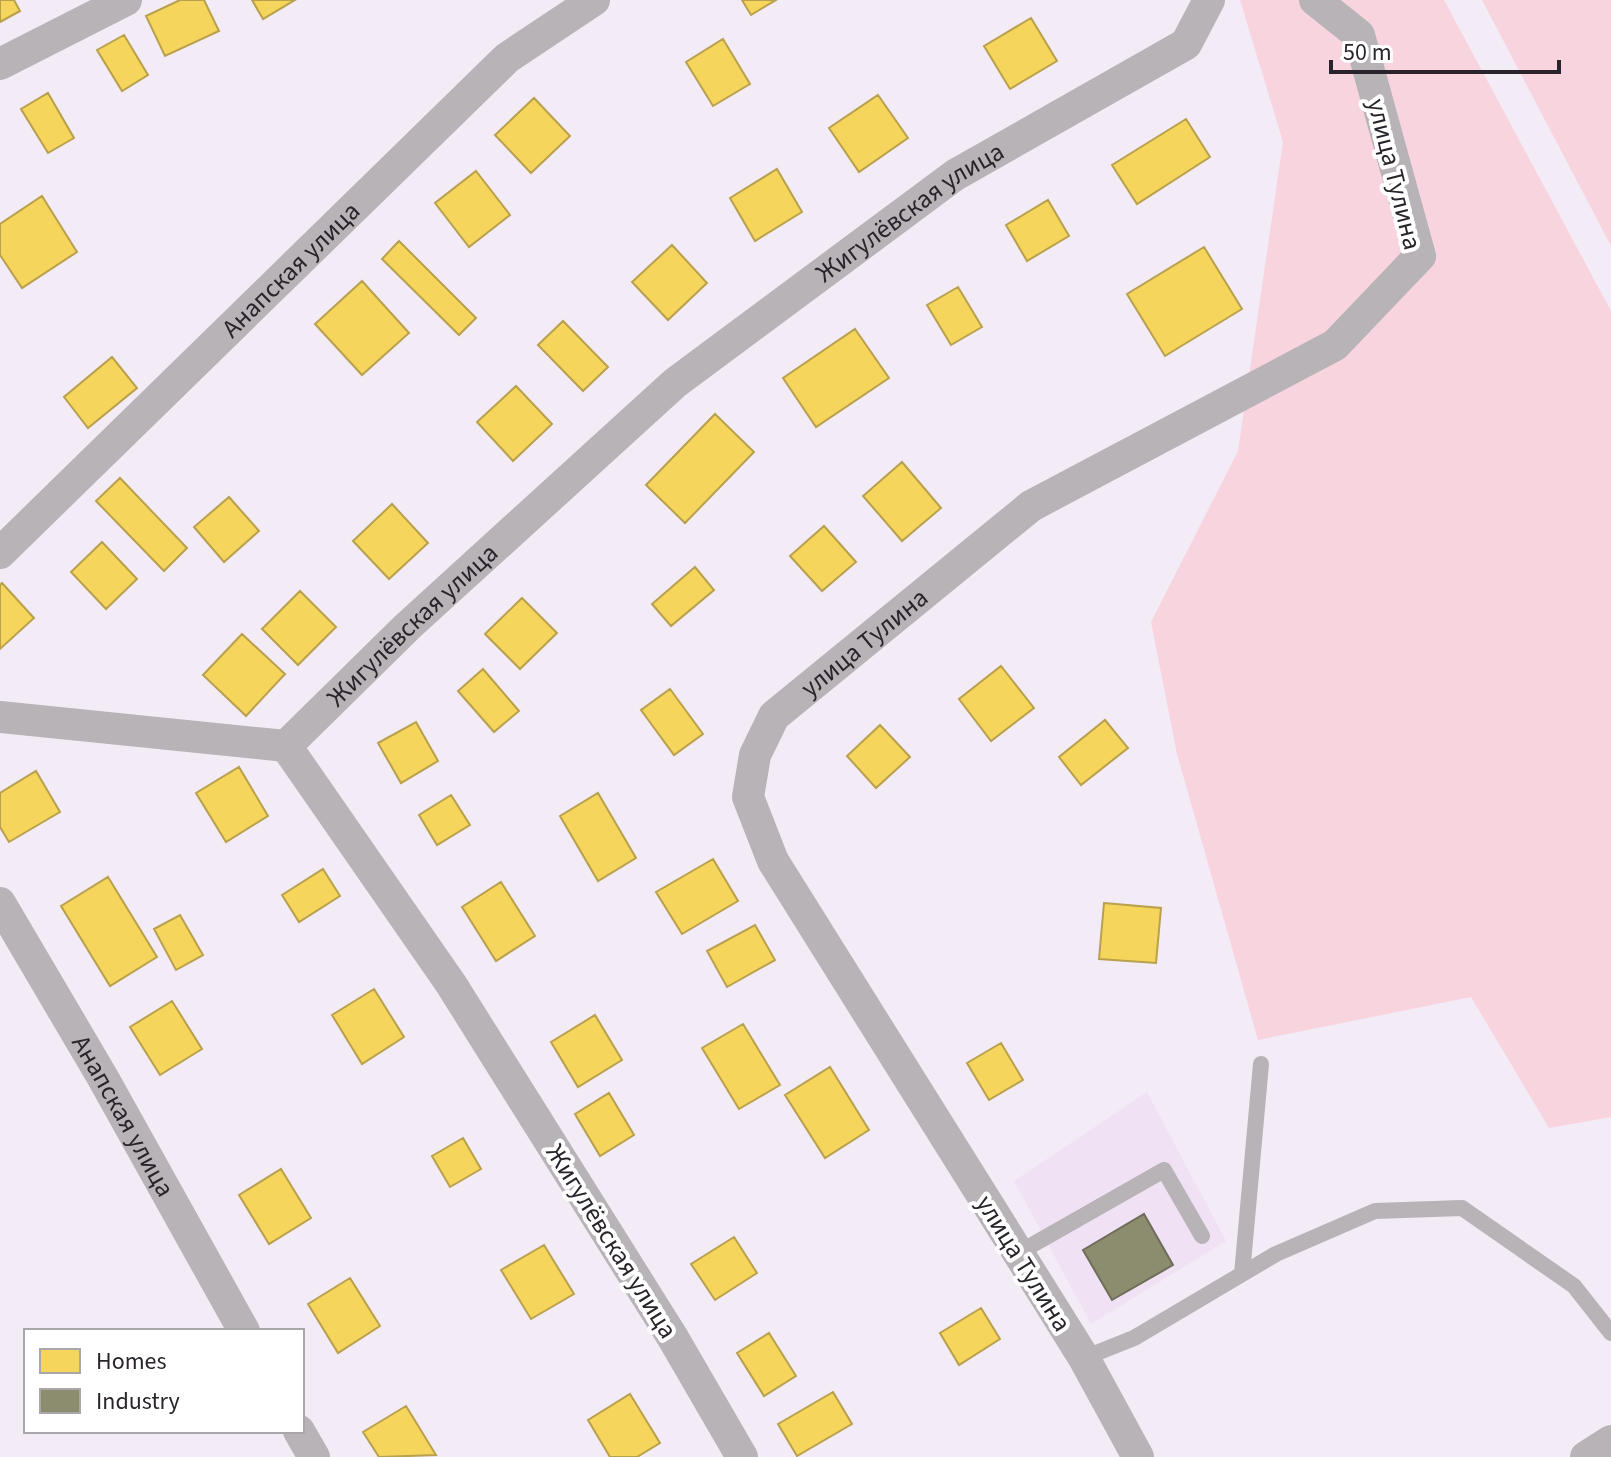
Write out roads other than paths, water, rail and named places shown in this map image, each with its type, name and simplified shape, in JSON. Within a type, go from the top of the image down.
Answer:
[{"type":"street","points":[[0,64],[126,0]]},
{"type":"street","name":"Анапская улица","points":[[0,553],[507,58],[594,0]]},
{"type":"street","name":"Жигулёвская улица","points":[[742,1457],[673,1338],[451,984],[286,746],[407,627],[675,383],[955,175],[1186,44],[1209,0]]},
{"type":"street","name":"улица Тулина","points":[[1138,1457],[1084,1358],[773,861],[748,797],[755,755],[774,716],[1031,506],[1335,345],[1420,256],[1359,35],[1315,0]]},
{"type":"street","points":[[0,717],[286,746]]},
{"type":"street","name":"Анапская улица","points":[[0,903],[103,1078],[243,1329]]},
{"type":"street","points":[[300,1433],[314,1457]]},
{"type":"street","points":[[1586,1457],[1611,1441]]},
{"type":"lane","points":[[1242,1274],[1261,1064]]},
{"type":"lane","points":[[1018,1253],[1164,1170],[1202,1236]]},
{"type":"lane","points":[[1084,1358],[1134,1338],[1276,1254],[1375,1211],[1462,1208],[1574,1286],[1611,1333]]}]
